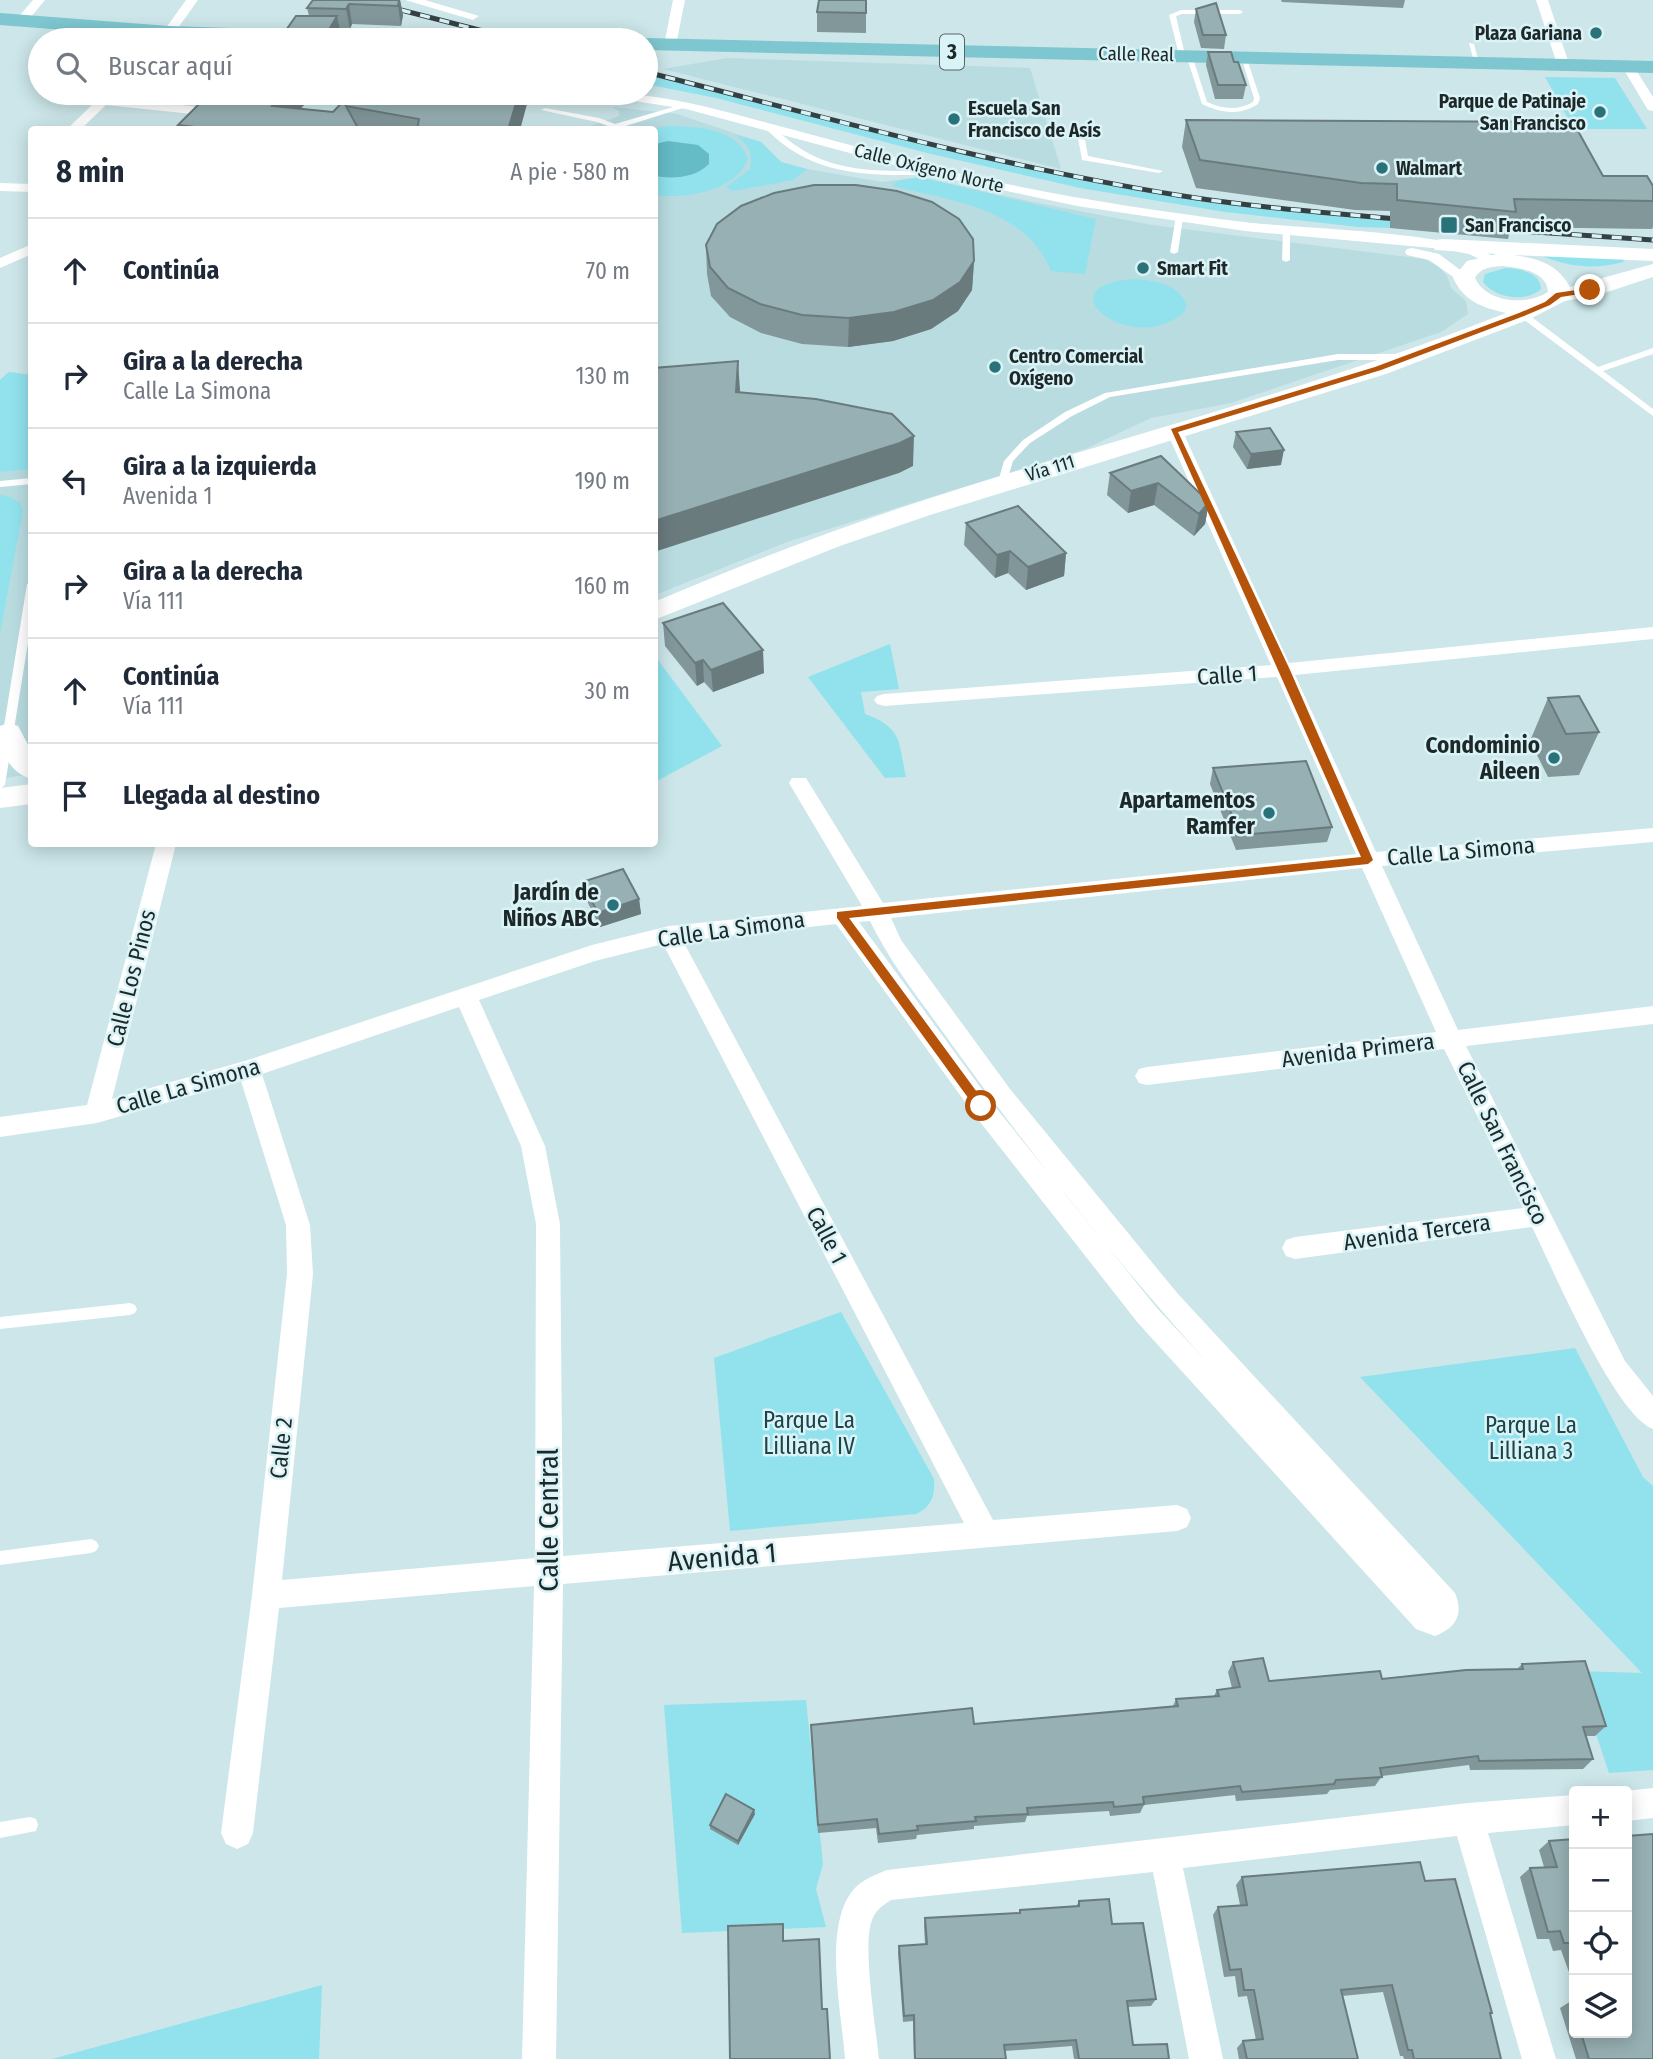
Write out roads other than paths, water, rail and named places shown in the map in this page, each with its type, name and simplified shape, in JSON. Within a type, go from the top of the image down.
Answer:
[{"type":"main road","points":[[0,12],[29,12],[172,28]]},
{"type":"main road","points":[[0,19],[29,12]]},
{"type":"main road","name":"Calle Real","points":[[658,44],[1244,57],[1474,53],[1563,64],[1653,65]]},
{"type":"main road","points":[[1443,245],[1653,255]]},
{"type":"main road","points":[[1452,342],[1472,312],[1465,282],[1468,268],[1490,260],[1530,264],[1555,285],[1590,290],[1653,270]]},
{"type":"main road","points":[[1555,285],[1653,261]]},
{"type":"main road","points":[[1465,282],[1488,301],[1528,311]]},
{"type":"main road","name":"Vía 111","points":[[658,610],[789,555],[1003,482],[1410,358],[1548,303],[1555,285]]},
{"type":"main road","points":[[4,738],[28,765]]},
{"type":"main road","points":[[0,799],[28,795]]},
{"type":"street","points":[[172,28],[192,0]]},
{"type":"street","points":[[411,0],[473,16]]},
{"type":"street","points":[[670,45],[679,0]]},
{"type":"street","points":[[1542,0],[1563,64]]},
{"type":"street","points":[[1627,65],[1653,107]]},
{"type":"street","name":"Calle Oxígeno Norte","points":[[658,101],[687,105],[937,172],[1077,202],[1253,227],[1443,245],[1469,250],[1490,260]]},
{"type":"street","points":[[76,126],[99,105]]},
{"type":"street","points":[[154,105],[213,111]]},
{"type":"street","points":[[199,126],[219,105]]},
{"type":"street","points":[[0,187],[28,188]]},
{"type":"street","name":"Calle Oxígeno Norte","points":[[1253,227],[1418,253],[1446,264],[1465,282]]},
{"type":"street","points":[[0,264],[28,250]]},
{"type":"street","points":[[1174,430],[1285,670],[1368,860]]},
{"type":"street","name":"Calle 1","points":[[884,700],[1285,670],[1653,633]]},
{"type":"street","points":[[799,783],[877,912],[892,944],[1002,1096],[1169,1302],[1445,1602],[1446,1612],[1441,1617],[1435,1622],[1426,1619],[1147,1315],[981,1106],[841,915]]},
{"type":"street","name":"Calle La Simona","points":[[0,1127],[97,1113],[249,1069],[592,953],[669,934],[1527,844],[1653,835]]},
{"type":"street","name":"Calle Los Pinos","points":[[97,1113],[165,847]]},
{"type":"street","name":"Calle San Francisco","points":[[1368,860],[1450,1038],[1616,1369],[1653,1417]]},
{"type":"street","name":"Calle 1","points":[[669,934],[986,1535]]},
{"type":"street","name":"Calle Central","points":[[466,996],[533,1146],[548,1224],[549,1572],[539,2059]]},
{"type":"street","name":"Avenida Primera","points":[[1147,1076],[1653,1015]]},
{"type":"street","name":"Calle 2","points":[[237,1833],[266,1595],[300,1274],[298,1225],[249,1069]]},
{"type":"street","name":"Avenida Tercera","points":[[1295,1248],[1539,1216]]},
{"type":"street","name":"Avenida 1","points":[[266,1595],[1177,1518]]},
{"type":"street","points":[[1632,1805],[1653,1803]]},
{"type":"street","points":[[862,2059],[853,1929],[862,1904],[881,1887],[1468,1819],[1569,1810]]},
{"type":"street","points":[[1468,1819],[1539,2059]]},
{"type":"street","points":[[1165,1855],[1206,2059]]},
{"type":"lane","points":[[1240,12],[1181,12],[1172,15],[1204,103],[1233,110],[1244,109],[1256,103],[1257,98],[1244,57]]},
{"type":"lane","points":[[545,110],[599,120],[613,126],[687,105]]},
{"type":"lane","points":[[1081,140],[1085,158],[1159,171]]},
{"type":"lane","points":[[1174,252],[1179,218]]},
{"type":"lane","points":[[1286,232],[1286,260]]},
{"type":"lane","points":[[1528,311],[1653,413]]},
{"type":"lane","points":[[1599,370],[1653,351]]},
{"type":"lane","points":[[1003,482],[1009,460],[1029,440],[1089,402],[1108,395],[1338,357],[1410,358]]},
{"type":"lane","points":[[0,484],[28,481]]},
{"type":"lane","points":[[0,785],[4,738],[28,606]]},
{"type":"lane","points":[[0,1323],[130,1309]]},
{"type":"lane","points":[[0,1558],[91,1546]]},
{"type":"lane","points":[[0,1830],[30,1825]]},
{"type":"railway","points":[[362,0],[471,28]]},
{"type":"railway","points":[[658,75],[1047,171],[1239,204],[1409,220]]},
{"type":"railway","points":[[1492,229],[1653,240]]},
{"type":"place","name":"Plaza Gariana","points":[[1596,33]]},
{"type":"place","name":"Parque de Patinaje San Francisco","points":[[1600,112]]},
{"type":"place","name":"Escuela San Francisco de Asís","points":[[954,119]]},
{"type":"place","name":"Walmart","points":[[1382,168]]},
{"type":"place","name":"San Francisco","points":[[1449,225]]},
{"type":"place","name":"Smart Fit","points":[[1143,268]]},
{"type":"place","name":"Centro Comercial Oxígeno","points":[[995,367]]},
{"type":"place","name":"Condominio Aileen","points":[[1554,758]]},
{"type":"place","name":"Apartamentos Ramfer","points":[[1269,813]]},
{"type":"place","name":"Jardín de Niños ABC","points":[[613,905]]},
{"type":"park label","name":"Parque La Lilliana IV","points":[[809,1433]]},
{"type":"park label","name":"Parque La Lilliana 3","points":[[1531,1438]]}]
